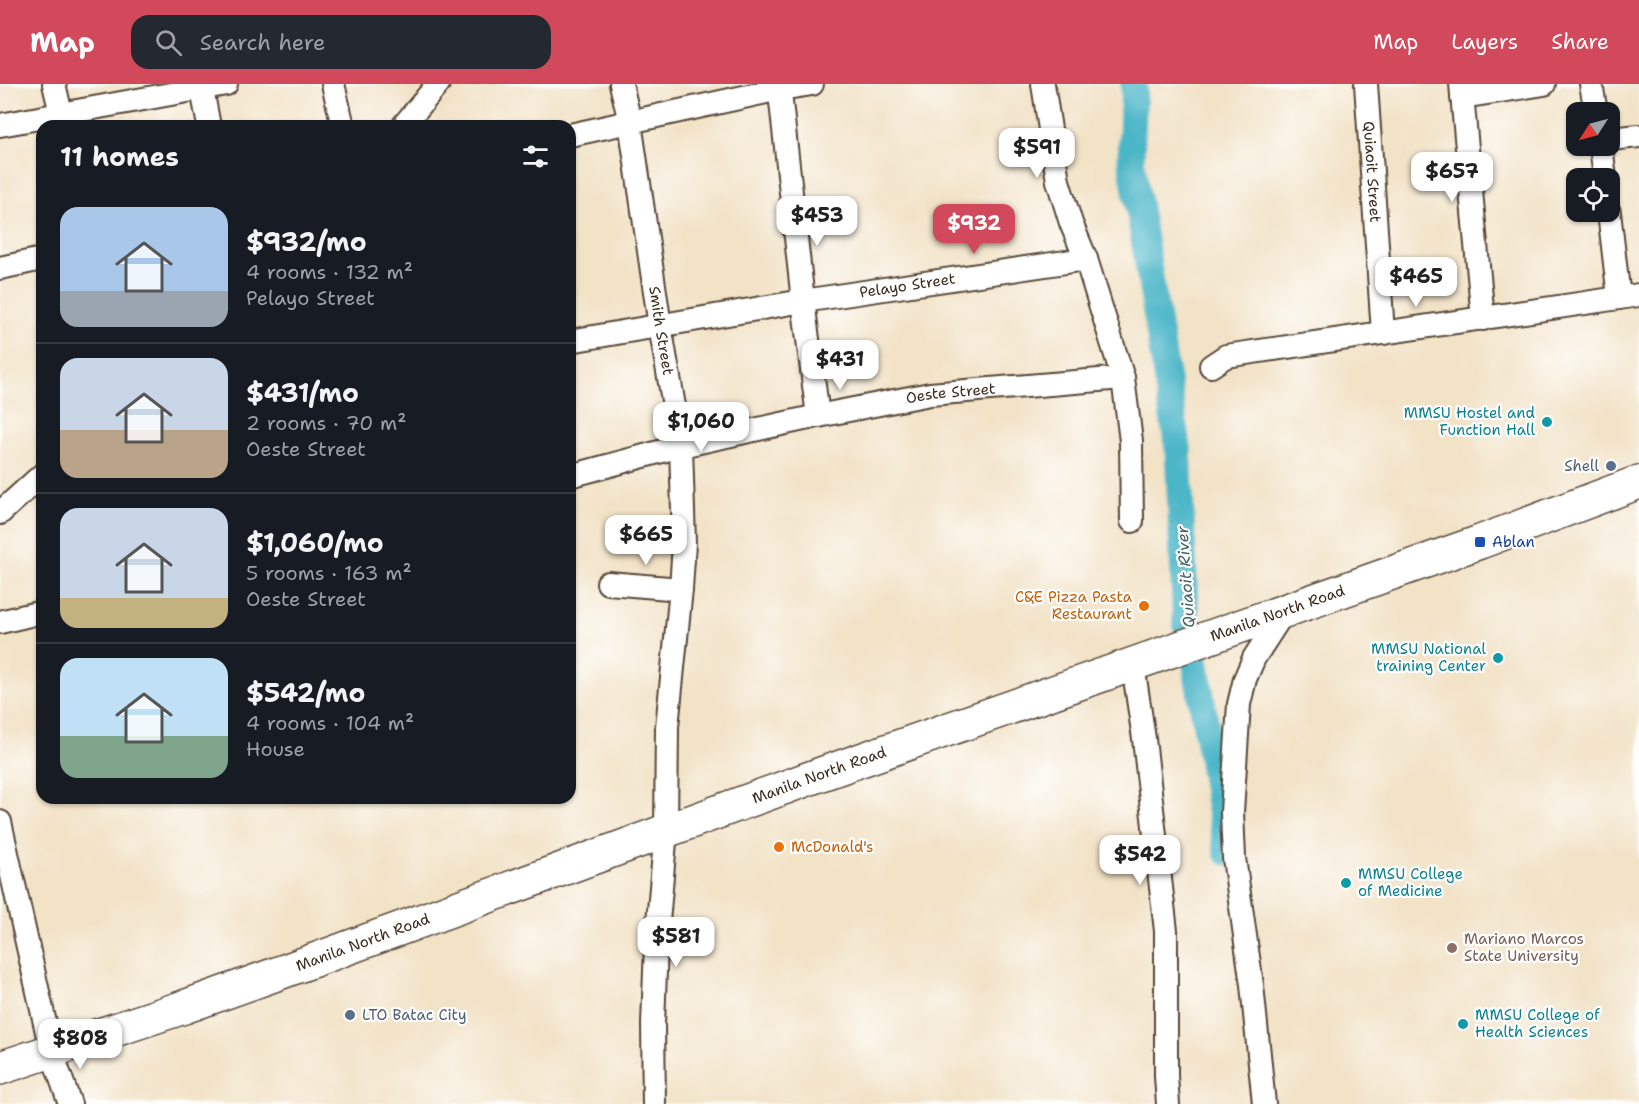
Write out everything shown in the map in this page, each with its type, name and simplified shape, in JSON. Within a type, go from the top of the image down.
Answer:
[{"type":"highway","name":"Manila North Road","points":[[0,1068],[237,988],[666,830],[1480,542],[1639,482]]},
{"type":"street","points":[[54,84],[63,120],[202,86],[226,84]]},
{"type":"street","points":[[333,84],[342,120]]},
{"type":"street","points":[[408,120],[438,84]]},
{"type":"street","name":"Smith Street","points":[[621,84],[630,122],[660,326],[681,446],[684,543],[667,727],[666,830],[656,945],[653,1024],[654,1104]]},
{"type":"street","points":[[576,134],[780,86],[812,84]]},
{"type":"street","points":[[1043,84],[1058,181],[1071,224],[1086,259],[1123,378],[1131,441],[1132,521]]},
{"type":"street","name":"Quiaoit Street","points":[[1366,84],[1383,333]]},
{"type":"street","points":[[1483,319],[1461,91],[1544,84]]},
{"type":"street","points":[[1592,84],[1595,102]]},
{"type":"street","points":[[202,86],[208,120]]},
{"type":"street","points":[[780,86],[818,416]]},
{"type":"street","points":[[0,125],[36,122]]},
{"type":"street","points":[[1620,138],[1639,136]]},
{"type":"street","points":[[1211,366],[1226,356],[1629,297],[1611,222]]},
{"type":"street","name":"Pelayo Street","points":[[576,339],[803,301],[1086,259]]},
{"type":"street","points":[[0,268],[36,260]]},
{"type":"street","name":"Oeste Street","points":[[576,475],[681,446],[930,394],[1123,378]]},
{"type":"street","points":[[0,513],[36,480]]},
{"type":"street","points":[[608,583],[681,589]]},
{"type":"street","points":[[1264,1104],[1252,985],[1234,858],[1232,812],[1239,704],[1245,680],[1254,658],[1285,610]]},
{"type":"street","points":[[0,622],[36,613]]},
{"type":"street","points":[[1143,661],[1144,739],[1166,931],[1168,1104]]},
{"type":"street","points":[[0,822],[51,1050],[70,1104]]},
{"type":"waterway","name":"Quiaoit River","points":[[1134,84],[1131,159],[1178,448],[1186,625],[1193,648],[1227,852]]},
{"type":"place","name":"MMSU Hostel and Function Hall","points":[[1547,422]]},
{"type":"place","name":"Shell","points":[[1611,466]]},
{"type":"place","name":"Ablan","points":[[1480,542]]},
{"type":"place","name":"C&E Pizza Pasta Restaurant","points":[[1144,606]]},
{"type":"place","name":"MMSU National training Center","points":[[1498,658]]},
{"type":"place","name":"McDonald's","points":[[779,847]]},
{"type":"place","name":"MMSU College of Medicine","points":[[1346,883]]},
{"type":"place","name":"Mariano Marcos State University","points":[[1452,948]]},
{"type":"place","name":"LTO Batac City","points":[[350,1015]]},
{"type":"place","name":"MMSU College of Health Sciences","points":[[1463,1024]]}]
